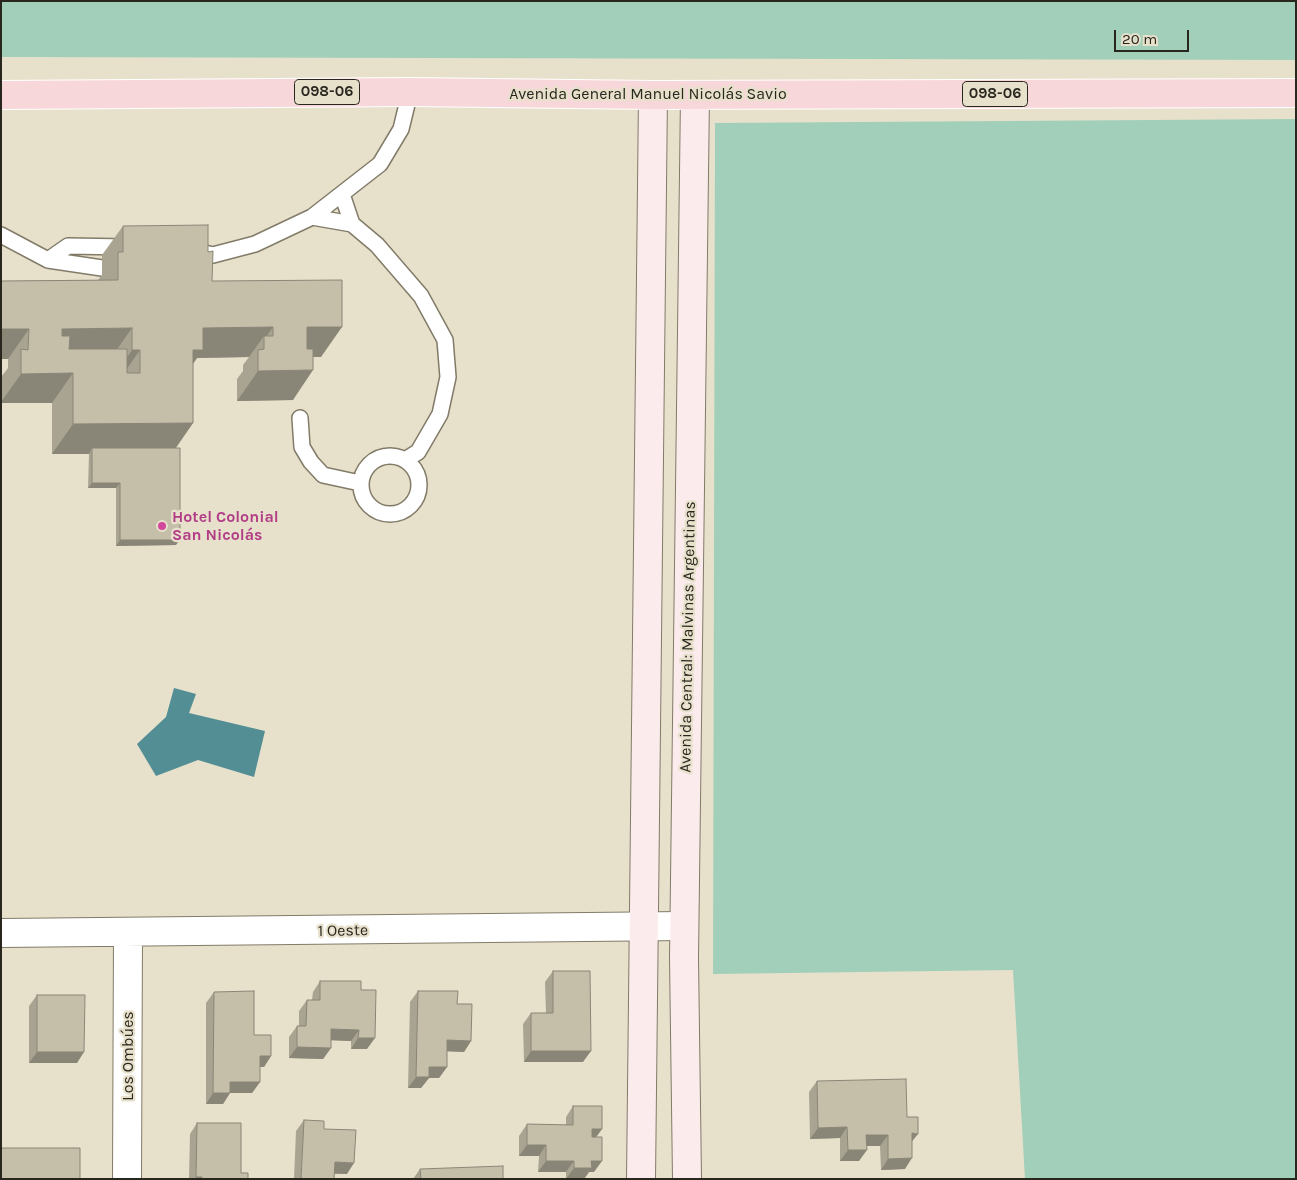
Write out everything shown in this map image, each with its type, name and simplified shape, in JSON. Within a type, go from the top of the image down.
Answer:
[{"type":"main road","name":"Avenida General Manuel Nicolás Savio","points":[[1,95],[410,92],[653,95],[1296,93]]},
{"type":"main road","name":"Avenida Central: Malvinas Argentinas","points":[[687,1179],[684,926],[695,94]]},
{"type":"main road","points":[[641,1179],[642,928],[653,95]]},
{"type":"street","name":"1 Oeste","points":[[1,933],[128,934],[684,926]]},
{"type":"street","name":"Los Ombúes","points":[[128,934],[128,1179]]},
{"type":"lane","points":[[187,267],[213,255],[255,244],[312,217],[342,194],[380,164],[401,129],[410,92]]},
{"type":"lane","points":[[342,194],[352,224]]},
{"type":"lane","points":[[312,217],[352,224],[377,245],[400,269],[421,296],[445,340],[448,377],[440,414],[418,452],[405,460]]},
{"type":"lane","points":[[1,235],[48,260],[102,268]]},
{"type":"lane","points":[[48,260],[68,246],[144,247]]},
{"type":"lane","points":[[182,247],[213,255]]},
{"type":"lane","points":[[300,418],[302,447],[310,462],[323,475],[360,483]]},
{"type":"lane","points":[[391,456],[405,460],[416,472],[419,487],[414,501],[402,512],[388,515],[373,510],[363,498],[360,483],[366,469],[377,459],[391,456]]},
{"type":"green space","points":[[1,1],[1296,1],[1296,60],[1,57]]},
{"type":"green space","points":[[1296,119],[1296,1179],[1025,1179],[1013,970],[713,974],[715,123]]},
{"type":"water","points":[[174,688],[196,694],[189,713],[265,731],[254,777],[198,760],[156,776],[137,744],[166,717]]},
{"type":"building","points":[[208,225],[208,252],[213,251],[212,281],[342,280],[342,327],[307,327],[307,349],[313,349],[313,370],[258,371],[258,350],[264,349],[264,336],[273,336],[273,327],[203,328],[203,350],[193,350],[193,423],[73,424],[73,373],[21,374],[21,349],[28,350],[29,329],[1,329],[1,281],[118,280],[118,252],[123,252],[123,226]],"holes":[[[132,328],[132,350],[140,350],[140,373],[127,373],[127,349],[69,349],[70,336],[62,336],[62,329]]]},
{"type":"building","points":[[92,448],[180,448],[180,540],[120,540],[120,483],[92,483]]},
{"type":"building","points":[[553,971],[590,971],[591,1051],[531,1051],[531,1013],[553,1013]]},
{"type":"building","points":[[320,981],[361,981],[361,990],[376,990],[375,1038],[358,1038],[359,1030],[331,1029],[331,1048],[297,1047],[297,1026],[306,1026],[307,1000],[320,1000]]},
{"type":"building","points":[[254,991],[254,1035],[271,1035],[271,1056],[260,1056],[260,1082],[230,1082],[230,1093],[213,1093],[214,992]]},
{"type":"building","points":[[418,991],[458,991],[457,1004],[472,1004],[471,1041],[447,1040],[447,1067],[429,1067],[429,1077],[416,1077]]},
{"type":"building","points":[[37,995],[85,995],[84,1052],[37,1052]]},
{"type":"building","points":[[906,1079],[907,1117],[918,1117],[918,1134],[912,1133],[912,1158],[888,1159],[888,1135],[866,1135],[867,1150],[848,1150],[847,1127],[818,1128],[817,1081]]},
{"type":"building","points":[[573,1106],[602,1106],[602,1129],[592,1129],[592,1137],[602,1137],[602,1161],[591,1161],[592,1168],[574,1168],[574,1161],[546,1161],[546,1145],[527,1145],[527,1124],[573,1125]]},
{"type":"building","points":[[304,1120],[324,1121],[324,1129],[356,1130],[354,1163],[335,1162],[334,1179],[301,1179]]},
{"type":"building","points":[[197,1123],[241,1123],[241,1173],[248,1173],[248,1179],[202,1179],[202,1177],[196,1177]]},
{"type":"building","points":[[1,1148],[80,1148],[80,1179],[1,1179]]},
{"type":"building","points":[[503,1166],[503,1179],[421,1179],[420,1169]]},
{"type":"place","name":"Hotel Colonial San Nicolás","points":[[162,526]]}]
